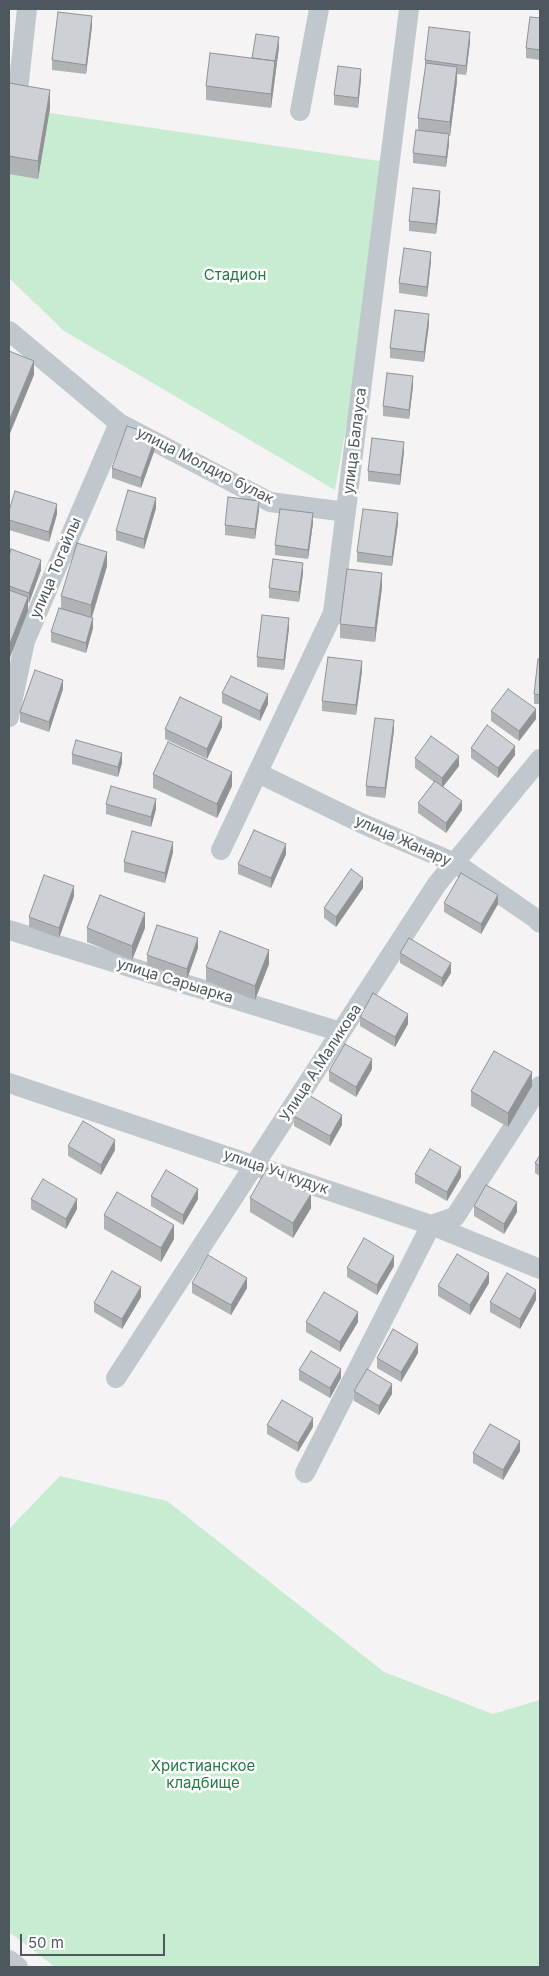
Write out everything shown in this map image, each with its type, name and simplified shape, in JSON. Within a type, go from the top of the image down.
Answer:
[{"type":"street","points":[[18,90],[27,9]]},
{"type":"street","points":[[300,111],[319,9]]},
{"type":"street","name":"улица Балауса","points":[[221,850],[333,613],[409,9]]},
{"type":"street","name":"улица Молдир булак","points":[[9,332],[119,423],[270,502],[346,512]]},
{"type":"street","name":"улица Тогайлы","points":[[9,717],[25,641],[119,423]]},
{"type":"street","name":"Улица А.Маликова","points":[[116,1378],[437,884],[540,759]]},
{"type":"street","name":"улица Жанару","points":[[258,773],[363,824],[455,862],[540,923]]},
{"type":"street","name":"улица Сарыарка","points":[[9,930],[341,1032]]},
{"type":"street","name":"улица Уч кудук","points":[[9,1082],[431,1225],[540,1269]]},
{"type":"street","points":[[305,1473],[431,1225],[456,1217],[540,1086]]},
{"type":"street","points":[[9,1960],[18,1967]]},
{"type":"green space","name":"Стадион","points":[[9,107],[393,163],[335,490],[64,331],[9,278]]},
{"type":"green space","name":"Христианское кладбище","points":[[60,1476],[167,1501],[384,1672],[493,1714],[540,1700],[540,1967],[55,1967],[9,1932],[9,1529]]},
{"type":"building","points":[[58,12],[92,16],[86,65],[52,60]]},
{"type":"building","points":[[530,17],[540,18],[540,50],[526,48]]},
{"type":"building","points":[[429,27],[470,32],[466,66],[425,60]]},
{"type":"building","points":[[256,34],[279,37],[275,61],[252,58]]},
{"type":"building","points":[[210,53],[275,61],[271,94],[206,86]]},
{"type":"building","points":[[426,63],[457,67],[450,122],[418,118]]},
{"type":"building","points":[[338,66],[361,69],[358,98],[334,95]]},
{"type":"building","points":[[9,83],[50,90],[38,161],[9,156]]},
{"type":"building","points":[[416,130],[449,134],[446,157],[413,153]]},
{"type":"building","points":[[413,188],[440,191],[436,224],[409,221]]},
{"type":"building","points":[[404,248],[431,252],[427,287],[399,283]]},
{"type":"building","points":[[395,310],[429,314],[424,352],[390,348]]},
{"type":"building","points":[[9,351],[34,361],[9,421]]},
{"type":"building","points":[[387,373],[413,376],[409,410],[383,406]]},
{"type":"building","points":[[127,426],[156,436],[141,478],[112,468]]},
{"type":"building","points":[[372,438],[404,442],[400,475],[368,471]]},
{"type":"building","points":[[128,490],[156,498],[144,539],[116,531]]},
{"type":"building","points":[[15,491],[57,504],[49,532],[9,520],[9,511]]},
{"type":"building","points":[[228,497],[259,501],[255,529],[225,525]]},
{"type":"building","points":[[280,509],[313,513],[308,550],[275,545]]},
{"type":"building","points":[[363,509],[398,513],[392,557],[357,552]]},
{"type":"building","points":[[77,543],[107,552],[91,605],[61,596]]},
{"type":"building","points":[[11,549],[41,560],[29,593],[9,586],[9,556]]},
{"type":"building","points":[[273,559],[303,563],[299,592],[269,588]]},
{"type":"building","points":[[347,569],[382,573],[375,628],[340,624]]},
{"type":"building","points":[[9,590],[28,597],[9,646]]},
{"type":"building","points":[[59,608],[93,618],[86,643],[51,632]]},
{"type":"building","points":[[262,615],[289,618],[284,660],[257,657]]},
{"type":"building","points":[[328,657],[362,661],[356,705],[322,701]]},
{"type":"building","points":[[538,659],[540,659],[540,695],[534,694]]},
{"type":"building","points":[[35,670],[63,680],[49,722],[20,712]]},
{"type":"building","points":[[231,676],[268,694],[260,711],[222,693]]},
{"type":"building","points":[[508,689],[536,709],[519,731],[491,711]]},
{"type":"building","points":[[180,697],[222,717],[207,749],[165,729]]},
{"type":"building","points":[[375,718],[394,720],[385,788],[366,786]]},
{"type":"building","points":[[487,725],[515,746],[498,768],[471,748]]},
{"type":"building","points":[[431,736],[459,756],[442,778],[415,758]]},
{"type":"building","points":[[76,740],[122,753],[118,767],[72,754]]},
{"type":"building","points":[[168,742],[232,772],[217,804],[153,774]]},
{"type":"building","points":[[435,781],[462,801],[446,823],[418,803]]},
{"type":"building","points":[[111,786],[156,799],[151,817],[106,804]]},
{"type":"building","points":[[254,830],[286,844],[271,878],[238,864]]},
{"type":"building","points":[[132,831],[173,842],[165,873],[124,862]]},
{"type":"building","points":[[351,869],[363,878],[336,917],[324,908]]},
{"type":"building","points":[[461,873],[498,895],[481,924],[444,903]]},
{"type":"building","points":[[44,875],[74,886],[59,928],[29,917]]},
{"type":"building","points":[[100,895],[145,913],[132,946],[87,928]]},
{"type":"building","points":[[157,925],[198,938],[187,969],[147,955]]},
{"type":"building","points":[[220,931],[269,950],[255,986],[206,967]]},
{"type":"building","points":[[409,938],[451,963],[442,978],[400,953]]},
{"type":"building","points":[[373,993],[408,1014],[395,1037],[360,1017]]},
{"type":"building","points":[[345,1044],[372,1059],[356,1087],[329,1071]]},
{"type":"building","points":[[494,1051],[532,1072],[508,1113],[471,1091]]},
{"type":"building","points":[[307,1094],[342,1115],[330,1136],[294,1116]]},
{"type":"building","points":[[83,1121],[115,1140],[101,1165],[68,1146]]},
{"type":"building","points":[[430,1149],[461,1167],[447,1192],[415,1174]]},
{"type":"building","points":[[540,1155],[540,1166],[535,1163]]},
{"type":"building","points":[[267,1168],[311,1194],[293,1223],[250,1198]]},
{"type":"building","points":[[166,1170],[198,1189],[183,1215],[151,1196]]},
{"type":"building","points":[[43,1179],[77,1199],[66,1219],[31,1199]]},
{"type":"building","points":[[486,1185],[517,1202],[504,1224],[474,1206]]},
{"type":"building","points":[[117,1192],[174,1225],[161,1248],[104,1215]]},
{"type":"building","points":[[364,1238],[394,1256],[377,1285],[347,1268]]},
{"type":"building","points":[[457,1254],[489,1273],[470,1305],[438,1286]]},
{"type":"building","points":[[208,1255],[247,1278],[231,1305],[192,1283]]},
{"type":"building","points":[[112,1271],[141,1287],[122,1319],[94,1303]]},
{"type":"building","points":[[507,1273],[536,1290],[520,1319],[490,1302]]},
{"type":"building","points":[[324,1292],[358,1312],[340,1342],[306,1322]]},
{"type":"building","points":[[393,1329],[418,1344],[401,1372],[377,1358]]},
{"type":"building","points":[[311,1351],[341,1369],[330,1388],[299,1370]]},
{"type":"building","points":[[367,1369],[392,1384],[379,1406],[354,1391]]},
{"type":"building","points":[[282,1400],[313,1418],[298,1443],[267,1425]]},
{"type":"building","points":[[490,1424],[520,1441],[503,1470],[473,1453]]}]
